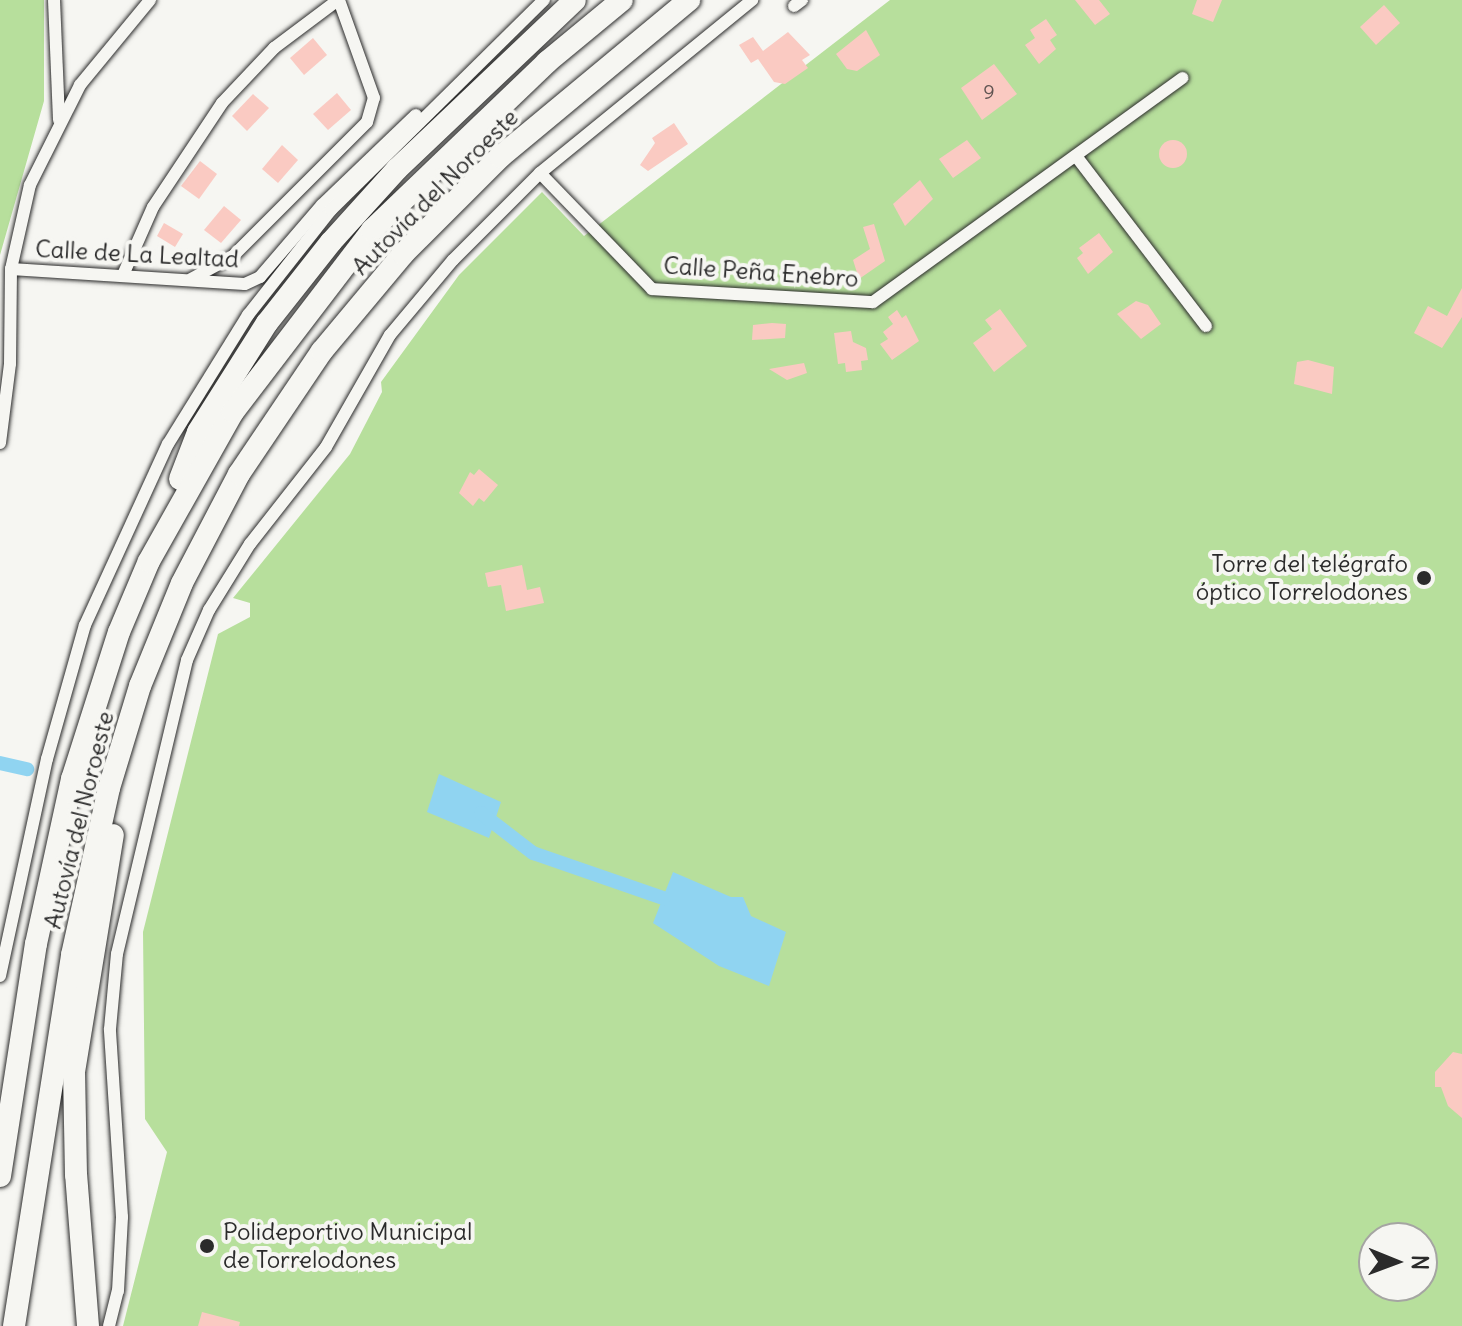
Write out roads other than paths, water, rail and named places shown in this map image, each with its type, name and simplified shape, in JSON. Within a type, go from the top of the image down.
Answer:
[{"type":"highway","points":[[149,561],[198,432],[267,323],[397,169],[575,0]]},
{"type":"highway","name":"Autovía del Noroeste","points":[[0,1176],[36,944],[72,779],[119,632],[149,561],[233,412],[280,343],[372,230],[547,62],[622,0]]},
{"type":"highway","name":"Autovía del Noroeste","points":[[14,1326],[72,955],[109,788],[140,686],[182,583],[239,474],[322,351],[403,254],[500,157],[689,0]]},
{"type":"highway","points":[[88,1326],[76,1175],[74,1072],[140,686]]},
{"type":"street","points":[[54,0],[59,120]]},
{"type":"street","points":[[0,443],[10,364],[11,269],[30,185],[59,120],[80,85],[150,0]]},
{"type":"street","points":[[123,275],[153,207],[185,152],[222,103],[274,48],[339,0],[374,98],[367,122],[232,257],[215,271],[188,280]]},
{"type":"street","points":[[0,976],[47,759],[85,625],[168,444],[248,315],[331,210],[453,86],[544,0]]},
{"type":"street","points":[[109,1326],[118,1291],[122,1217],[110,1029],[117,954],[187,660],[217,597],[250,544],[319,458],[390,335],[453,260],[540,173],[752,0]]},
{"type":"street","name":"Calle Peña Enebro","points":[[540,173],[652,289],[873,302],[1183,78]]},
{"type":"street","name":"Calle de La Lealtad","points":[[11,269],[245,284],[260,277],[397,129],[453,86]]},
{"type":"street","points":[[1076,156],[1206,326]]},
{"type":"water","points":[[439,774],[501,802],[489,838],[427,812]]},
{"type":"water","points":[[673,872],[731,897],[743,897],[751,916],[786,932],[769,986],[719,966],[653,923]]},
{"type":"waterway","points":[[0,763],[27,769]]},
{"type":"waterway","points":[[481,813],[533,853],[663,898]]},
{"type":"place","name":"Torre del telégrafo óptico Torrelodones","points":[[1424,578]]},
{"type":"place","name":"Polideportivo Municipal de Torrelodones","points":[[207,1246]]}]
